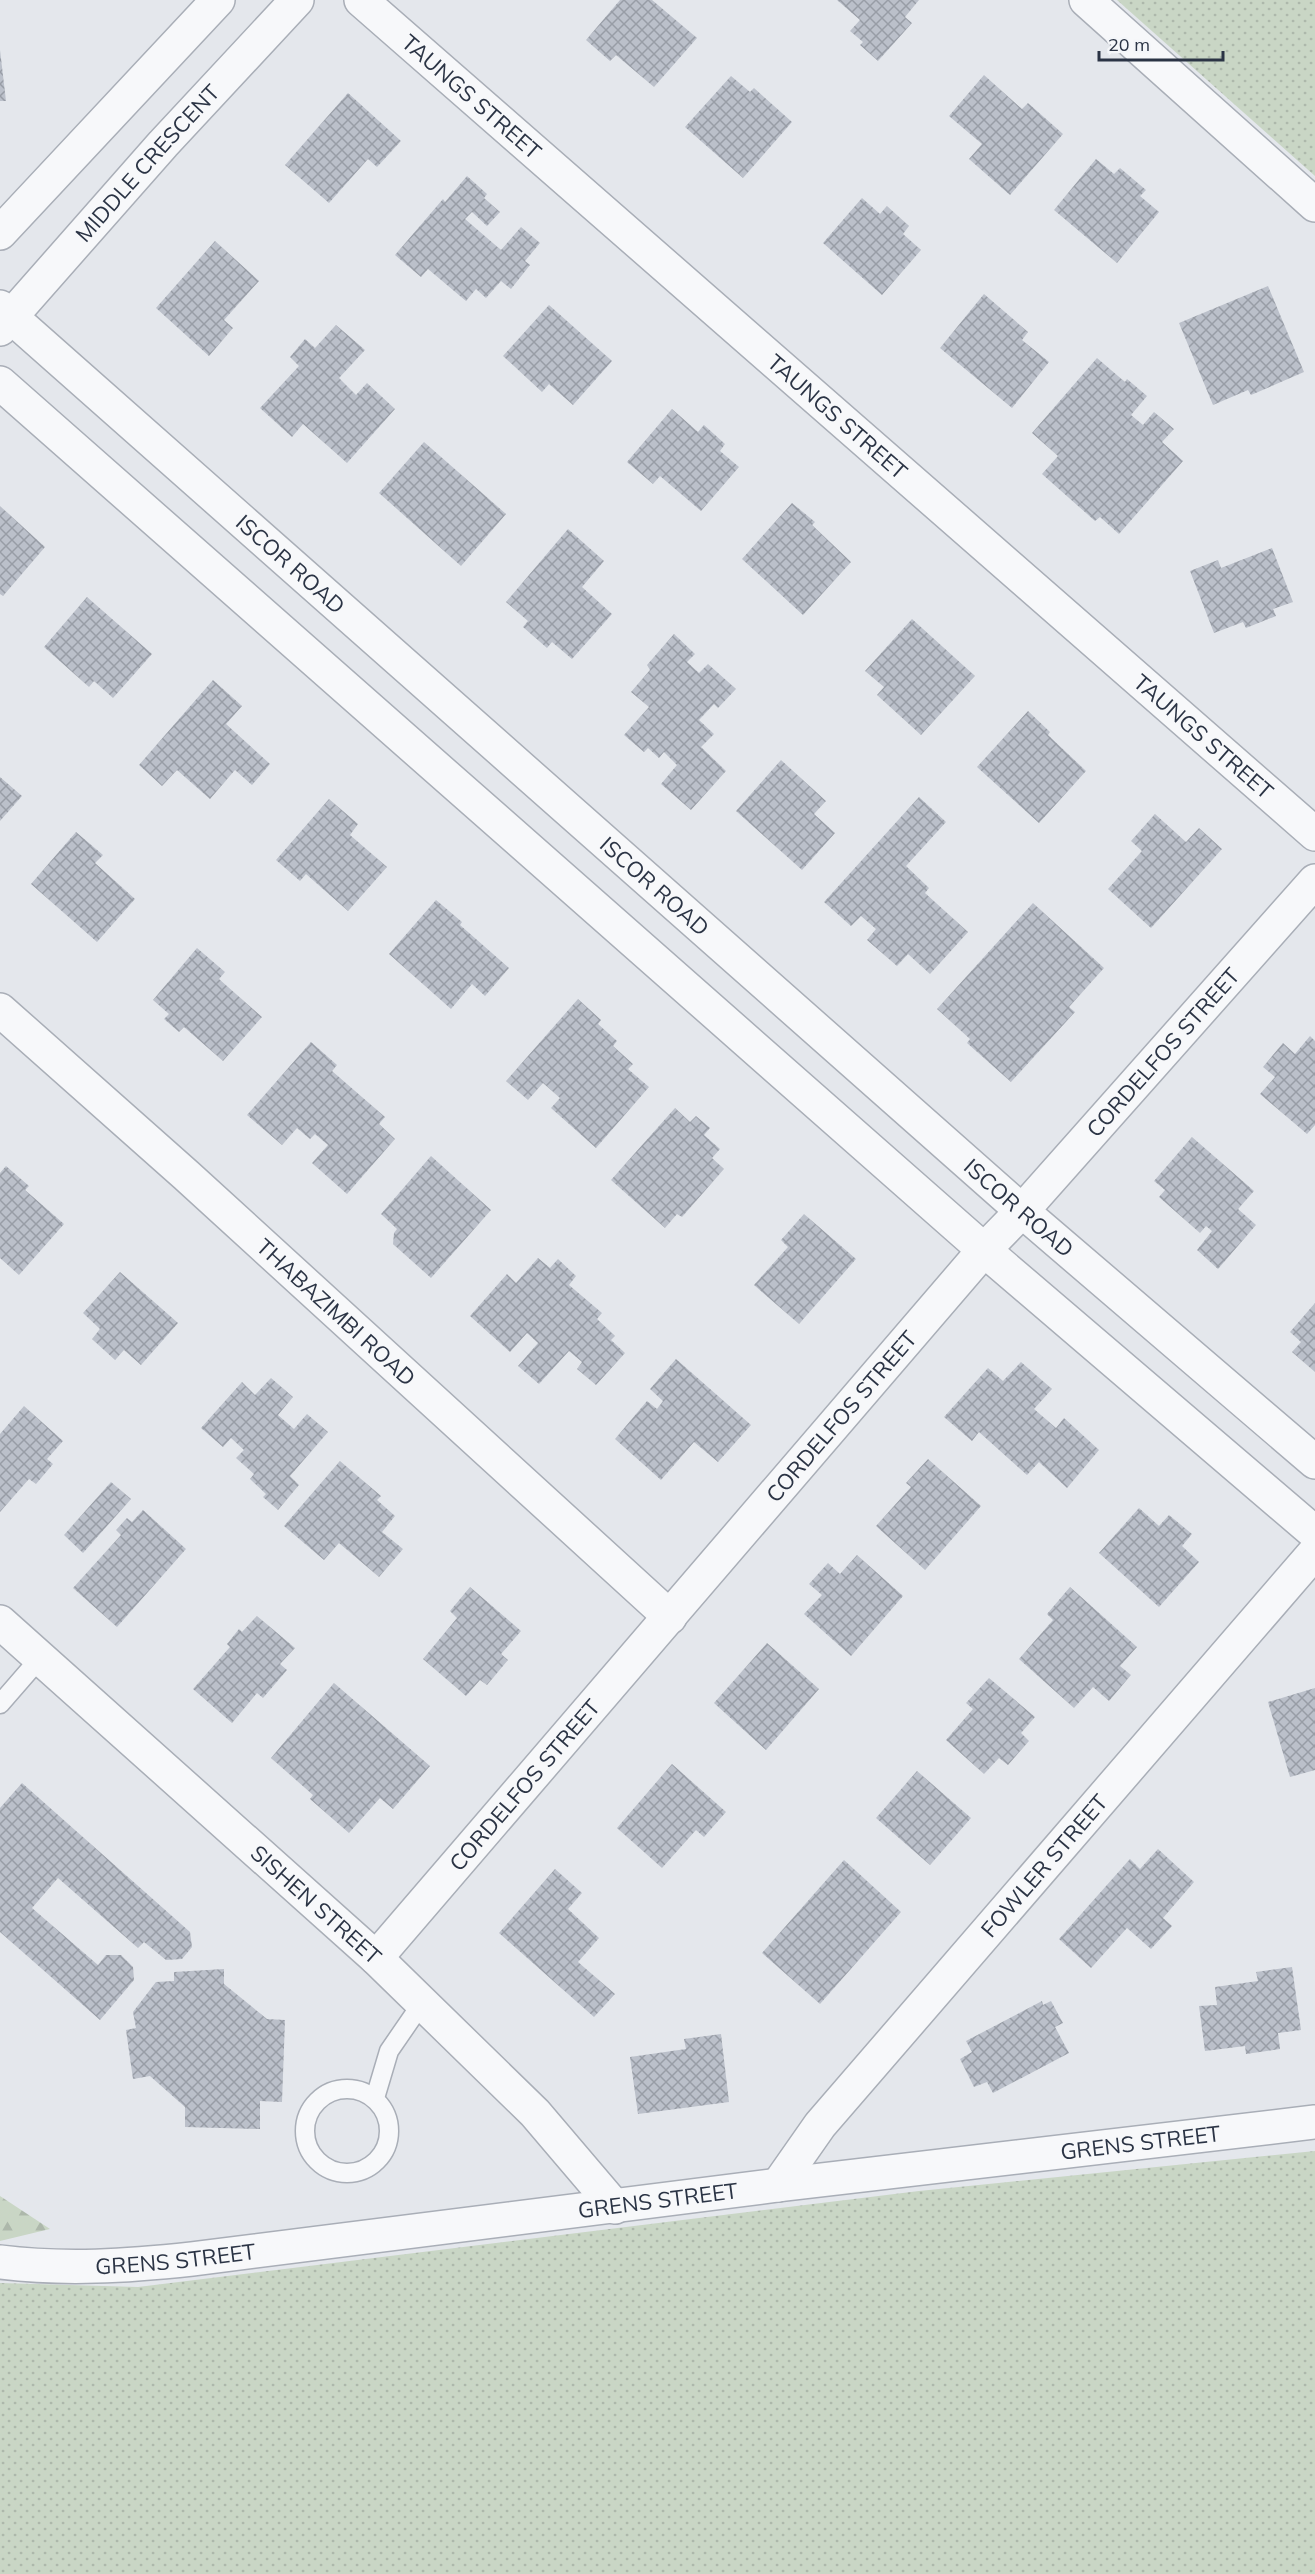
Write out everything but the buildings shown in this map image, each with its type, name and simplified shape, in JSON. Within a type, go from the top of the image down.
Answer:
[{"type":"street","points":[[0,233],[218,0]]},
{"type":"street","name":"MIDDLE CRESCENT","points":[[4,318],[297,0]]},
{"type":"street","name":"TAUNGS STREET","points":[[361,0],[1315,834]]},
{"type":"street","points":[[1086,0],[1315,206]]},
{"type":"street","name":"ISCOR ROAD","points":[[4,318],[1022,1211],[1315,1462]]},
{"type":"street","points":[[0,382],[984,1250],[1315,1533]]},
{"type":"street","name":"CORDELFOS STREET","points":[[376,1958],[984,1250],[1022,1211],[1315,881]]},
{"type":"street","name":"THABAZIMBI ROAD","points":[[0,1010],[186,1175],[670,1617]]},
{"type":"street","name":"FOWLER STREET","points":[[778,2185],[820,2125],[1315,1552]]},
{"type":"street","name":"SISHEN STREET","points":[[0,1622],[376,1958],[535,2113],[615,2207]]},
{"type":"street","name":"GRENS STREET","points":[[0,2262],[46,2268],[113,2267],[1315,2122]]},
{"type":"lane","points":[[0,1704],[40,1658]]},
{"type":"lane","points":[[375,2098],[389,2051],[422,2003]]},
{"type":"lane","points":[[339,2088],[358,2089],[375,2098],[386,2113],[390,2132],[385,2151],[372,2166],[355,2173],[336,2173],[319,2163],[307,2148],[304,2129],[309,2111],[322,2096],[339,2088]]},
{"type":"green space","points":[[1117,0],[1315,0],[1315,176]]},
{"type":"green space","points":[[1315,2151],[1315,2574],[0,2574],[0,2283],[138,2287],[919,2191]]},
{"type":"green space","points":[[0,2196],[50,2229],[0,2241]]}]
